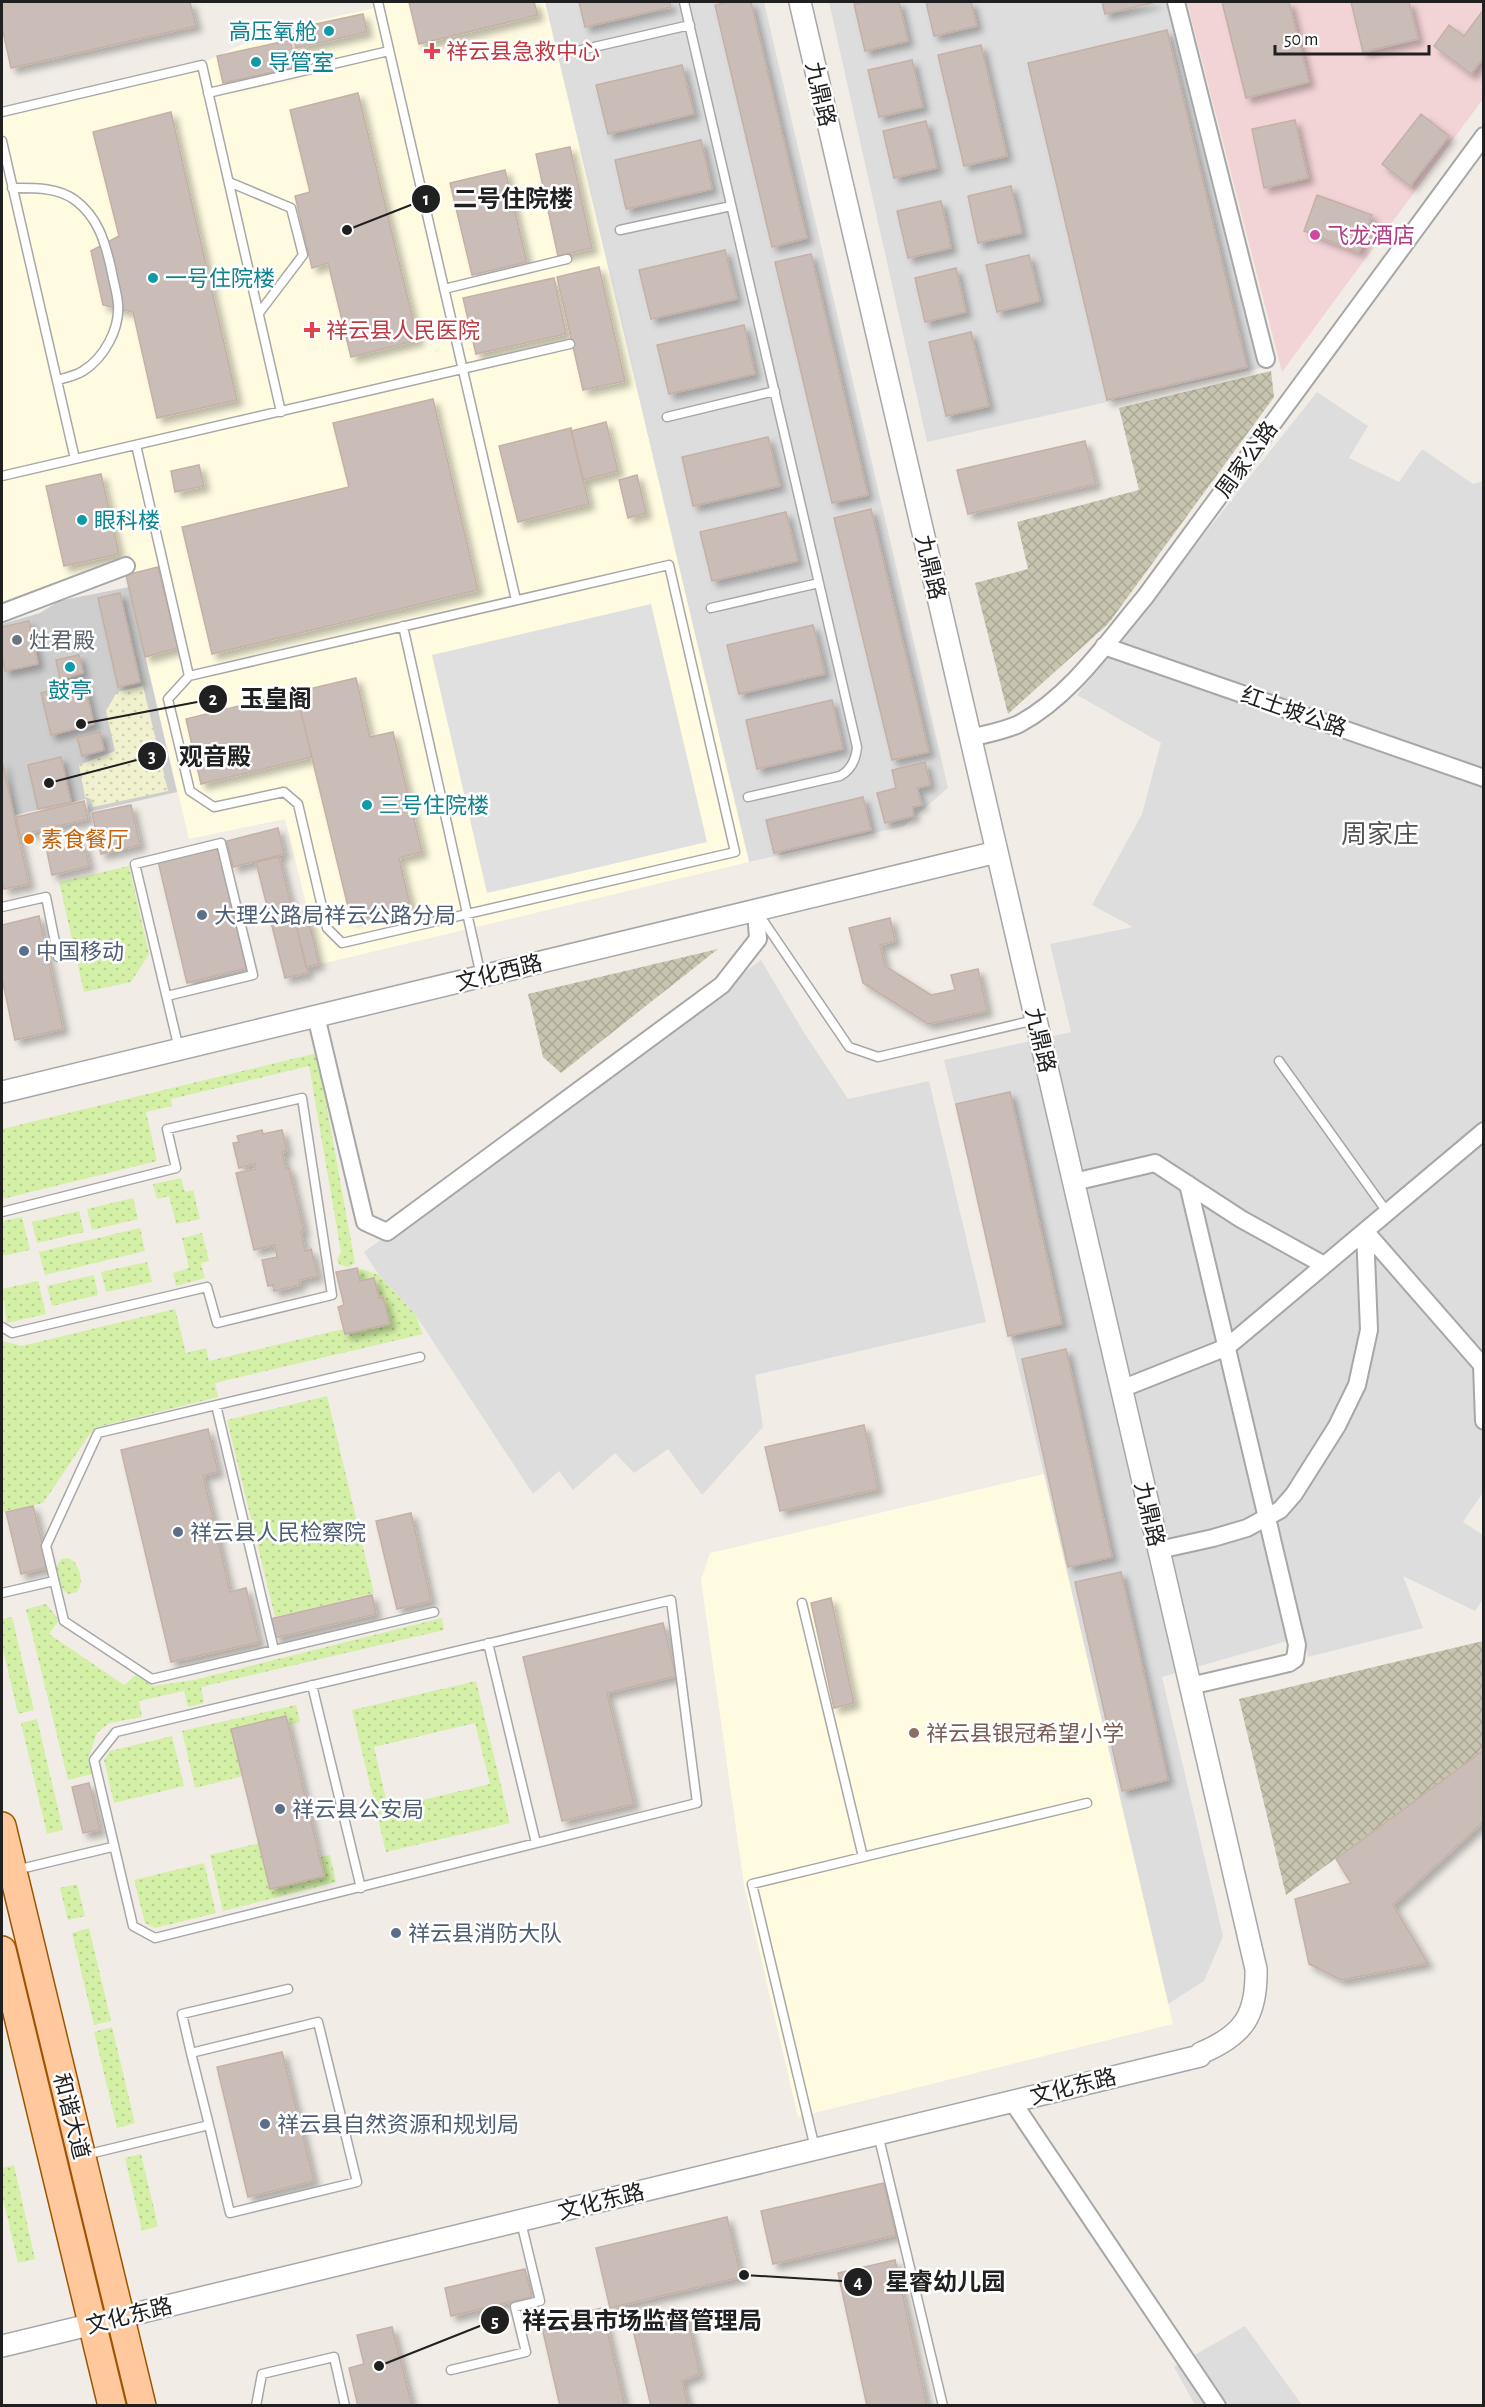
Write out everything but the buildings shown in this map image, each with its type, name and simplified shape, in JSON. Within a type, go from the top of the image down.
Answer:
[{"type":"main road","name":"和谐大道","points":[[2,1826],[142,2406]]},
{"type":"main road","name":"和谐大道","points":[[2,1950],[112,2406]]},
{"type":"street","name":"九鼎路","points":[[800,2],[1256,1969],[1255,1997],[1250,2016],[1236,2033],[1214,2048],[1201,2053],[1200,2056]]},
{"type":"street","points":[[1176,2],[1266,359]]},
{"type":"street","name":"周家公路","points":[[970,738],[1018,724],[1045,706],[1075,679],[1104,646],[1144,597],[1484,136]]},
{"type":"street","points":[[2,613],[126,566]]},
{"type":"street","name":"红土坡公路","points":[[1104,646],[1484,778]]},
{"type":"street","name":"文化西路","points":[[2,1092],[997,852]]},
{"type":"street","points":[[316,1016],[365,1222],[387,1232],[722,985],[758,939],[756,910]]},
{"type":"street","points":[[1121,1389],[1227,1347],[1484,1131]]},
{"type":"street","points":[[1074,1182],[1155,1162],[1241,1219],[1324,1265]]},
{"type":"street","points":[[1188,1184],[1297,1645],[1295,1659],[1289,1663],[1190,1686]]},
{"type":"street","points":[[1365,1231],[1482,1365],[1484,1421]]},
{"type":"street","points":[[1159,1550],[1247,1528],[1280,1510],[1294,1494],[1337,1426],[1357,1385],[1369,1330],[1365,1231]]},
{"type":"street","name":"文化东路","points":[[2,2346],[1200,2056]]},
{"type":"street","points":[[1012,2101],[1217,2406]]},
{"type":"lane","points":[[378,2],[516,600]]},
{"type":"lane","points":[[684,2],[857,747],[856,756],[846,773],[840,776],[748,797]]},
{"type":"lane","points":[[581,50],[690,25]]},
{"type":"lane","points":[[208,93],[389,51]]},
{"type":"lane","points":[[2,112],[202,65],[281,412]]},
{"type":"lane","points":[[2,141],[75,459]]},
{"type":"lane","points":[[229,182],[291,208],[303,255],[259,313]]},
{"type":"lane","points":[[12,188],[43,189],[74,200],[94,220],[106,247],[118,305],[114,331],[98,359],[84,371],[57,380]]},
{"type":"lane","points":[[620,230],[731,206]]},
{"type":"lane","points":[[444,289],[567,259]]},
{"type":"lane","points":[[2,476],[570,344]]},
{"type":"lane","points":[[667,417],[775,391]]},
{"type":"lane","points":[[136,445],[189,676]]},
{"type":"lane","points":[[669,565],[735,852],[342,943],[327,928],[298,804],[284,792],[214,807],[190,791],[168,699],[189,676],[516,600],[669,565]]},
{"type":"lane","points":[[711,608],[819,583]]},
{"type":"lane","points":[[403,627],[482,976]]},
{"type":"lane","points":[[167,996],[253,975],[221,843],[135,864],[179,1050]]},
{"type":"lane","points":[[2,907],[46,897],[58,957]]},
{"type":"lane","points":[[756,910],[849,1047],[878,1057],[1036,1020]]},
{"type":"lane","points":[[1279,1061],[1387,1212]]},
{"type":"lane","points":[[2,1212],[176,1168],[167,1129],[302,1098],[333,1295],[217,1323],[207,1287],[12,1333],[2,1326]]},
{"type":"lane","points":[[420,1357],[98,1433],[46,1546],[64,1621],[152,1679],[434,1612]]},
{"type":"lane","points":[[216,1405],[274,1650]]},
{"type":"lane","points":[[2,1593],[54,1581]]},
{"type":"lane","points":[[671,1600],[697,1803],[155,1938],[133,1926],[93,1761],[116,1732],[488,1643],[671,1600]]},
{"type":"lane","points":[[802,1603],[863,1857]]},
{"type":"lane","points":[[488,1643],[536,1843]]},
{"type":"lane","points":[[312,1685],[361,1888]]},
{"type":"lane","points":[[815,2149],[752,1884],[1087,1803]]},
{"type":"lane","points":[[12,1871],[112,1847]]},
{"type":"lane","points":[[191,2053],[318,2022],[357,2182],[230,2213],[191,2053],[182,2014],[288,1989]]},
{"type":"lane","points":[[81,2156],[209,2125]]},
{"type":"lane","points":[[878,2134],[943,2406]]},
{"type":"lane","points":[[451,2370],[526,2352],[515,2307],[540,2301],[520,2220]]},
{"type":"lane","points":[[256,2406],[262,2374],[334,2357],[345,2406]]},
{"type":"shaded area","name":"祥云县人民医院","points":[[378,2],[545,2],[749,862],[321,964],[285,819],[189,839],[126,575],[133,568],[130,554],[2,602],[2,107],[209,60],[270,31],[379,7]]},
{"type":"shaded area","points":[[545,2],[764,2],[948,788],[904,826],[749,862]]},
{"type":"shaded area","points":[[829,2],[1174,2],[1261,368],[927,442]]},
{"type":"shaded area","name":"飞龙酒店","points":[[1187,2],[1483,2],[1483,99],[1282,372]]},
{"type":"shaded area","points":[[1271,371],[1274,397],[1108,624],[1008,714],[975,583],[1028,569],[1017,522],[1139,490],[1119,408]]},
{"type":"shaded area","points":[[1317,392],[1368,426],[1349,458],[1399,482],[1422,449],[1473,484],[1483,481],[1484,1491],[1463,1522],[1483,1535],[1483,1599],[1475,1611],[1403,1576],[1423,1628],[1308,1657],[1192,1174],[1301,1637],[1162,1677],[1223,1936],[1204,1981],[1168,2004],[944,1060],[1071,1032],[1050,944],[1133,927],[1092,905],[1142,814],[1161,743],[1077,695]]},
{"type":"shaded area","points":[[129,587],[177,792],[89,812],[86,799],[2,818],[2,624],[40,613],[59,601]]},
{"type":"shaded area","points":[[651,604],[707,842],[487,893],[432,655]]},
{"type":"shaded area","points":[[718,949],[561,1073],[543,1057],[528,994]]},
{"type":"shaded area","points":[[761,960],[803,1031],[848,1099],[929,1081],[986,1322],[755,1375],[763,1427],[702,1495],[668,1449],[634,1473],[615,1453],[573,1490],[559,1471],[533,1494],[415,1314],[379,1275],[364,1252]]},
{"type":"shaded area","name":"祥云县银冠希望小学","points":[[1044,1474],[1173,2024],[798,2117],[744,1885],[701,1580],[710,1553]]},
{"type":"shaded area","points":[[1483,1641],[1483,1750],[1286,1895],[1239,1699]]},
{"type":"shaded area","points":[[1245,2326],[1302,2405],[1195,2405],[1174,2367]]},
{"type":"green space","points":[[143,686],[168,791],[93,807],[91,799],[85,797],[79,765],[115,751],[106,711],[117,692]]},
{"type":"green space","points":[[129,866],[149,954],[131,982],[84,992],[59,882]]},
{"type":"green space","points":[[317,1053],[355,1263],[348,1267],[340,1265],[337,1260],[341,1252],[309,1066],[171,1099],[172,1106],[146,1112],[157,1161],[2,1199],[2,1129]]},
{"type":"green space","points":[[181,1178],[185,1192],[193,1190],[200,1219],[176,1224],[169,1196],[157,1199],[153,1184]]},
{"type":"green space","points":[[133,1198],[138,1219],[92,1230],[87,1209]]},
{"type":"green space","points":[[79,1211],[84,1232],[37,1243],[32,1222]]},
{"type":"green space","points":[[22,1217],[30,1250],[2,1256],[2,1221]]},
{"type":"green space","points":[[140,1228],[145,1251],[45,1275],[39,1252]]},
{"type":"green space","points":[[202,1233],[209,1261],[201,1263],[205,1278],[176,1286],[173,1273],[189,1268],[182,1238]]},
{"type":"green space","points":[[147,1262],[152,1282],[106,1292],[101,1272]]},
{"type":"green space","points":[[357,1268],[379,1275],[415,1314],[423,1334],[215,1383],[218,1397],[98,1427],[89,1435],[43,1503],[2,1512],[2,1341],[22,1346],[175,1309],[186,1353],[206,1348],[209,1361],[343,1329],[345,1334],[389,1324],[383,1298],[379,1298],[374,1278],[360,1281]]},
{"type":"green space","points":[[94,1275],[98,1295],[52,1306],[47,1286]]},
{"type":"green space","points":[[38,1281],[46,1314],[7,1323],[2,1289]]},
{"type":"green space","points":[[327,1396],[374,1593],[275,1617],[227,1420]]},
{"type":"green space","points":[[68,1558],[78,1567],[81,1583],[77,1592],[68,1594],[60,1587],[56,1568],[61,1559]]},
{"type":"green space","points":[[46,1604],[59,1620],[49,1634],[124,1685],[136,1675],[153,1686],[194,1680],[442,1618],[444,1630],[201,1687],[204,1703],[188,1707],[184,1691],[139,1701],[142,1717],[109,1723],[97,1733],[88,1759],[92,1774],[68,1780],[26,1609]]},
{"type":"green space","points":[[12,1617],[34,1710],[18,1714],[2,1645],[2,1619]]},
{"type":"green space","points":[[476,1681],[510,1823],[386,1852],[352,1710]],"holes":[[[475,1723],[490,1784],[388,1808],[374,1747]]]},
{"type":"green space","points":[[296,1705],[300,1722],[288,1725],[243,1776],[195,1788],[182,1731]]},
{"type":"green space","points":[[37,1719],[63,1830],[47,1834],[21,1723]]},
{"type":"green space","points":[[172,1736],[184,1786],[114,1803],[104,1760],[110,1751]]},
{"type":"green space","points":[[259,1843],[271,1889],[324,1876],[320,1857],[330,1855],[336,1882],[223,1911],[210,1855]]},
{"type":"green space","points":[[204,1863],[216,1913],[155,1928],[145,1923],[134,1880]]},
{"type":"green space","points":[[77,1884],[85,1916],[68,1920],[60,1888]]},
{"type":"green space","points":[[89,1928],[111,2021],[94,2025],[72,1933]]},
{"type":"green space","points":[[112,2027],[135,2123],[117,2128],[94,2032]]},
{"type":"green space","points":[[141,2154],[158,2226],[142,2231],[125,2158]]},
{"type":"green space","points":[[14,2165],[35,2259],[18,2263],[2,2194],[2,2168]]},
{"type":"place","name":"高压氧舱","points":[[329,31]]},
{"type":"place","name":"祥云县急救中心","points":[[432,51]]},
{"type":"place","name":"导管室","points":[[256,62]]},
{"type":"place","name":"二号住院楼","points":[[347,230]]},
{"type":"place","name":"飞龙酒店","points":[[1315,235]]},
{"type":"place","name":"一号住院楼","points":[[153,278]]},
{"type":"place","name":"祥云县人民医院","points":[[312,330]]},
{"type":"place","name":"眼科楼","points":[[82,520]]},
{"type":"place","name":"灶君殿","points":[[17,640]]},
{"type":"place","name":"鼓亭","points":[[70,667]]},
{"type":"place","name":"玉皇阁","points":[[81,724]]},
{"type":"place","name":"观音殿","points":[[49,783]]},
{"type":"place","name":"三号住院楼","points":[[367,805]]},
{"type":"place","name":"素食餐厅","points":[[29,839]]},
{"type":"place","name":"大理公路局祥云公路分局","points":[[202,915]]},
{"type":"place","name":"中国移动","points":[[24,951]]},
{"type":"place","name":"祥云县人民检察院","points":[[178,1532]]},
{"type":"place","name":"祥云县银冠希望小学","points":[[914,1733]]},
{"type":"place","name":"祥云县公安局","points":[[280,1809]]},
{"type":"place","name":"祥云县消防大队","points":[[396,1933]]},
{"type":"place","name":"祥云县自然资源和规划局","points":[[265,2124]]},
{"type":"place","name":"星睿幼儿园","points":[[744,2275]]},
{"type":"place","name":"祥云县市场监督管理局","points":[[379,2366]]},
{"type":"district","name":"周家庄","points":[[1380,834]]}]
